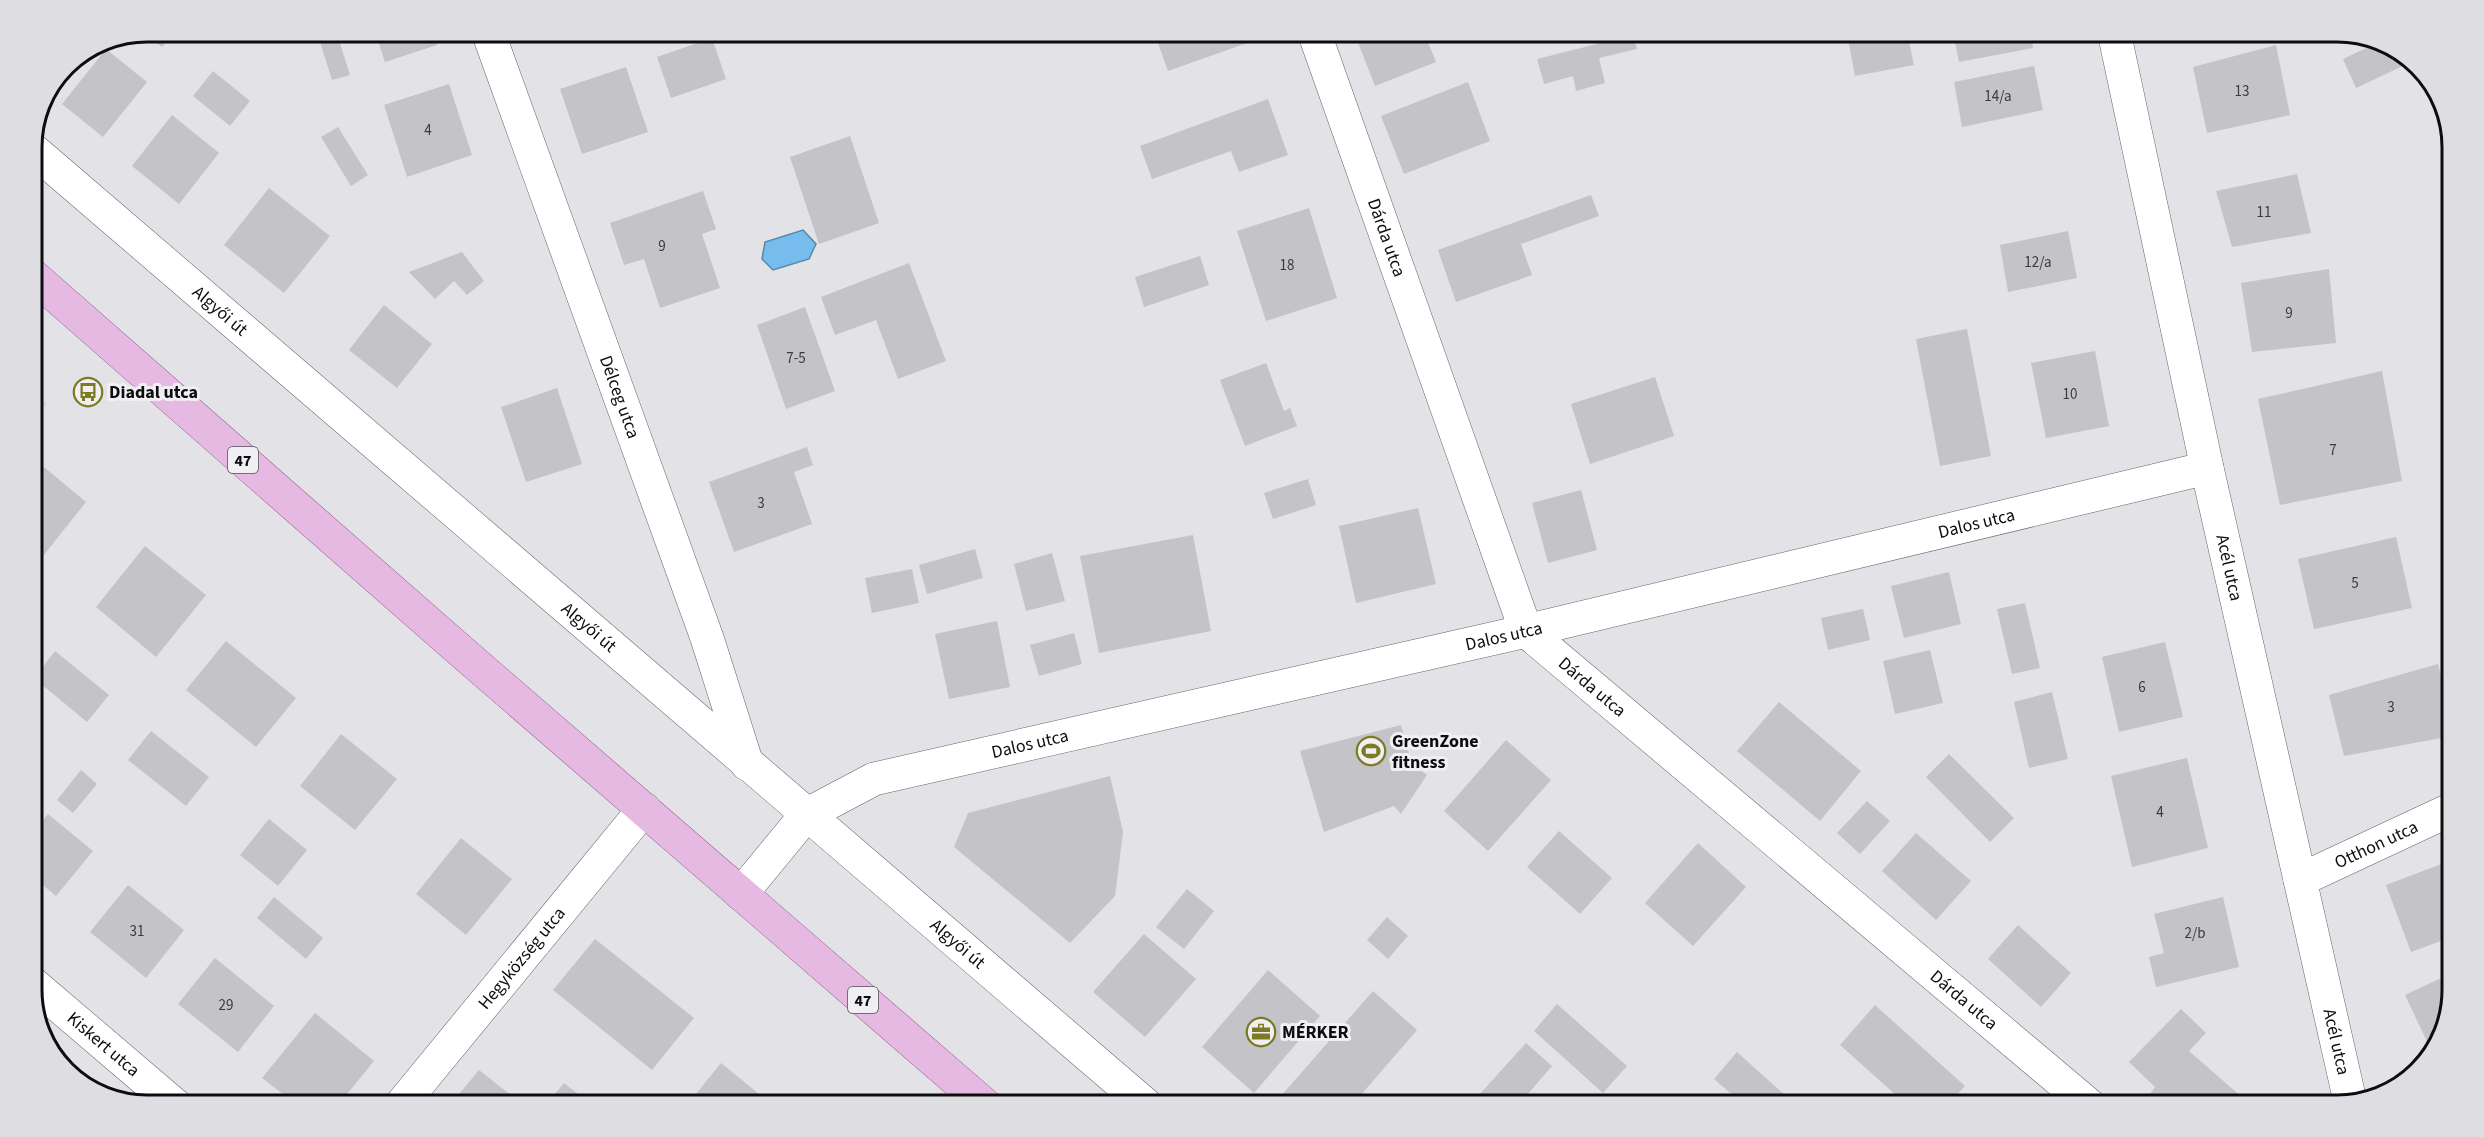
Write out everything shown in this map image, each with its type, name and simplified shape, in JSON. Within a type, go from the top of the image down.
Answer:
[{"type":"main road","name":"47","points":[[42,284],[972,1095]]},
{"type":"street","name":"Délceg utca","points":[[492,42],[707,638],[747,764]]},
{"type":"street","name":"Dárda utca","points":[[1318,42],[1526,631],[2076,1095]]},
{"type":"street","name":"Acél utca","points":[[2116,42],[2207,468],[2348,1094]]},
{"type":"street","name":"Algyői út","points":[[42,158],[1133,1095]]},
{"type":"street","name":"Dalos utca","points":[[806,815],[874,778],[1526,631],[2207,468]]},
{"type":"street","name":"Hegyközség utca","points":[[409,1095],[644,809]]},
{"type":"street","points":[[741,894],[806,815]]},
{"type":"street","name":"Otthon utca","points":[[2300,880],[2442,815]]},
{"type":"street","name":"Kiskert utca","points":[[42,991],[162,1095]]},
{"type":"shaded area","points":[[42,399],[47,403],[42,409]]},
{"type":"water","points":[[803,230],[816,244],[809,259],[773,270],[762,259],[765,242]]},
{"type":"building","points":[[156,42],[166,42],[162,47]]},
{"type":"building","points":[[320,42],[340,42],[350,75],[332,80]]},
{"type":"building","points":[[378,42],[436,42],[437,45],[385,62]]},
{"type":"building","points":[[700,42],[713,42],[726,79],[671,98],[657,57]]},
{"type":"building","points":[[1158,42],[1250,42],[1168,71]]},
{"type":"building","points":[[1358,42],[1428,42],[1436,62],[1375,86]]},
{"type":"building","points":[[1605,42],[1635,42],[1637,49],[1599,58],[1605,83],[1576,91],[1573,76],[1544,84],[1537,59]]},
{"type":"building","points":[[1849,42],[1909,42],[1914,65],[1855,76]]},
{"type":"building","points":[[1955,42],[2032,42],[2033,48],[1959,62]]},
{"type":"building","points":[[2276,45],[2290,115],[2207,133],[2193,67]]},
{"type":"building","points":[[2368,47],[2389,56],[2403,66],[2356,88],[2343,59]]},
{"type":"building","points":[[107,50],[147,82],[103,137],[62,104]]},
{"type":"building","points":[[2034,66],[2043,110],[1962,127],[1954,82]]},
{"type":"building","points":[[626,67],[648,132],[582,154],[560,89]]},
{"type":"building","points":[[213,71],[250,101],[230,126],[193,96]]},
{"type":"building","points":[[1468,82],[1490,141],[1404,174],[1381,116]]},
{"type":"building","points":[[449,84],[472,155],[407,177],[384,105]]},
{"type":"building","points":[[1268,99],[1288,155],[1239,172],[1231,151],[1152,179],[1140,146]]},
{"type":"building","points":[[172,115],[219,153],[179,204],[132,166]]},
{"type":"building","points":[[338,127],[368,175],[351,186],[321,137]]},
{"type":"building","points":[[850,136],[879,223],[819,244],[790,157]]},
{"type":"building","points":[[2297,174],[2311,233],[2232,247],[2216,191]]},
{"type":"building","points":[[269,188],[330,236],[284,293],[224,245]]},
{"type":"building","points":[[703,191],[716,229],[702,234],[720,288],[660,308],[644,259],[624,265],[610,223]]},
{"type":"building","points":[[1591,195],[1599,216],[1521,244],[1532,275],[1456,302],[1438,250]]},
{"type":"building","points":[[1309,208],[1337,298],[1266,321],[1237,231]]},
{"type":"building","points":[[2068,231],[2077,278],[2008,292],[2000,245]]},
{"type":"building","points":[[462,252],[484,281],[467,295],[454,281],[435,299],[409,272]]},
{"type":"building","points":[[1200,256],[1209,285],[1144,307],[1135,277]]},
{"type":"building","points":[[909,263],[946,361],[898,379],[876,320],[835,335],[821,297]]},
{"type":"building","points":[[2329,269],[2336,343],[2252,352],[2241,283]]},
{"type":"building","points":[[384,305],[432,344],[397,388],[349,350]]},
{"type":"building","points":[[805,307],[835,391],[786,409],[757,325]]},
{"type":"building","points":[[1967,329],[1991,456],[1940,466],[1916,339]]},
{"type":"building","points":[[2095,351],[2109,426],[2046,438],[2031,363]]},
{"type":"building","points":[[1266,363],[1284,411],[1290,408],[1297,426],[1245,446],[1220,380]]},
{"type":"building","points":[[2382,371],[2402,481],[2280,505],[2258,399]]},
{"type":"building","points":[[1655,377],[1674,436],[1590,464],[1571,404]]},
{"type":"building","points":[[557,388],[582,464],[526,482],[501,407]]},
{"type":"building","points":[[807,447],[813,465],[794,472],[812,524],[734,552],[709,482]]},
{"type":"building","points":[[42,465],[86,502],[42,557]]},
{"type":"building","points":[[1308,479],[1316,505],[1273,519],[1264,493]]},
{"type":"building","points":[[1581,490],[1597,550],[1548,563],[1532,503]]},
{"type":"building","points":[[1418,508],[1436,584],[1356,603],[1339,526]]},
{"type":"building","points":[[1193,535],[1211,631],[1099,653],[1080,556]]},
{"type":"building","points":[[2396,537],[2412,608],[2314,629],[2298,559]]},
{"type":"building","points":[[145,546],[206,595],[156,657],[96,607]]},
{"type":"building","points":[[975,549],[983,578],[927,594],[919,565]]},
{"type":"building","points":[[1052,553],[1065,601],[1026,611],[1014,564]]},
{"type":"building","points":[[912,569],[919,603],[872,613],[865,578]]},
{"type":"building","points":[[1949,572],[1961,624],[1904,638],[1891,586]]},
{"type":"building","points":[[2025,603],[2040,668],[2012,674],[1997,609]]},
{"type":"building","points":[[1863,609],[1870,640],[1828,650],[1821,618]]},
{"type":"building","points":[[997,621],[1010,687],[949,699],[935,634]]},
{"type":"building","points":[[1074,633],[1082,664],[1039,676],[1030,645]]},
{"type":"building","points":[[226,641],[296,698],[256,747],[186,690]]},
{"type":"building","points":[[2165,642],[2183,717],[2119,732],[2102,657]]},
{"type":"building","points":[[1930,650],[1943,703],[1895,714],[1883,661]]},
{"type":"building","points":[[55,651],[109,695],[87,722],[42,685],[42,668]]},
{"type":"building","points":[[2438,664],[2442,680],[2442,738],[2344,756],[2329,695]]},
{"type":"building","points":[[2052,692],[2068,759],[2029,768],[2014,702]]},
{"type":"building","points":[[1779,702],[1861,771],[1820,821],[1737,751]]},
{"type":"building","points":[[1401,725],[1412,764],[1427,775],[1401,814],[1394,806],[1324,832],[1300,751]]},
{"type":"building","points":[[151,731],[209,777],[186,806],[128,760]]},
{"type":"building","points":[[341,734],[397,779],[355,830],[300,786]]},
{"type":"building","points":[[1506,740],[1551,780],[1488,851],[1444,811]]},
{"type":"building","points":[[1949,754],[2014,818],[1990,842],[1926,777]]},
{"type":"building","points":[[2187,758],[2208,848],[2132,867],[2111,776]]},
{"type":"building","points":[[81,770],[97,784],[73,813],[57,800]]},
{"type":"building","points":[[1110,776],[1123,832],[1115,896],[1070,943],[954,847],[968,813]]},
{"type":"building","points":[[1867,801],[1890,821],[1860,854],[1837,833]]},
{"type":"building","points":[[48,814],[93,851],[56,896],[42,884],[42,822]]},
{"type":"building","points":[[269,819],[307,850],[278,886],[240,855]]},
{"type":"building","points":[[1559,831],[1612,878],[1580,914],[1527,867]]},
{"type":"building","points":[[1916,833],[1971,881],[1936,920],[1882,871]]},
{"type":"building","points":[[461,838],[512,879],[466,935],[416,894]]},
{"type":"building","points":[[1698,843],[1746,887],[1693,946],[1645,903]]},
{"type":"building","points":[[2442,864],[2442,941],[2411,952],[2386,885]]},
{"type":"building","points":[[128,885],[184,930],[146,978],[90,932]]},
{"type":"building","points":[[1187,889],[1214,911],[1184,949],[1156,927]]},
{"type":"building","points":[[274,897],[323,938],[306,959],[257,918]]},
{"type":"building","points":[[2223,897],[2239,967],[2156,987],[2149,957],[2164,953],[2154,914]]},
{"type":"building","points":[[1387,917],[1408,936],[1388,959],[1367,940]]},
{"type":"building","points":[[2018,925],[2071,973],[2041,1007],[1988,959]]},
{"type":"building","points":[[1144,934],[1196,979],[1145,1037],[1093,992]]},
{"type":"building","points":[[595,939],[694,1018],[652,1070],[553,990]]},
{"type":"building","points":[[215,958],[274,1006],[238,1052],[178,1004]]},
{"type":"building","name":"MÉRKER","points":[[1268,970],[1320,1016],[1254,1093],[1202,1047]]},
{"type":"building","points":[[2442,978],[2440,1010],[2427,1042],[2405,995]]},
{"type":"building","points":[[1373,991],[1417,1030],[1361,1095],[1282,1095]]},
{"type":"building","points":[[1557,1004],[1627,1066],[1603,1093],[1534,1031]]},
{"type":"building","points":[[1875,1005],[1965,1086],[1956,1095],[1896,1095],[1840,1045]]},
{"type":"building","points":[[2181,1009],[2206,1033],[2189,1051],[2240,1095],[2149,1095],[2155,1087],[2129,1062]]},
{"type":"building","points":[[315,1013],[374,1061],[346,1095],[284,1095],[262,1078]]},
{"type":"building","points":[[1526,1043],[1552,1066],[1527,1095],[1479,1095]]},
{"type":"building","points":[[1737,1052],[1785,1095],[1732,1095],[1714,1079]]},
{"type":"building","points":[[721,1063],[760,1095],[695,1095]]},
{"type":"building","points":[[479,1070],[510,1095],[458,1095]]},
{"type":"building","points":[[564,1083],[579,1095],[554,1095]]},
{"type":"place","name":"Diadal utca","points":[[88,392]]},
{"type":"place","name":"GreenZone fitness","points":[[1371,751]]},
{"type":"place","name":"MÉRKER","points":[[1261,1032]]}]
